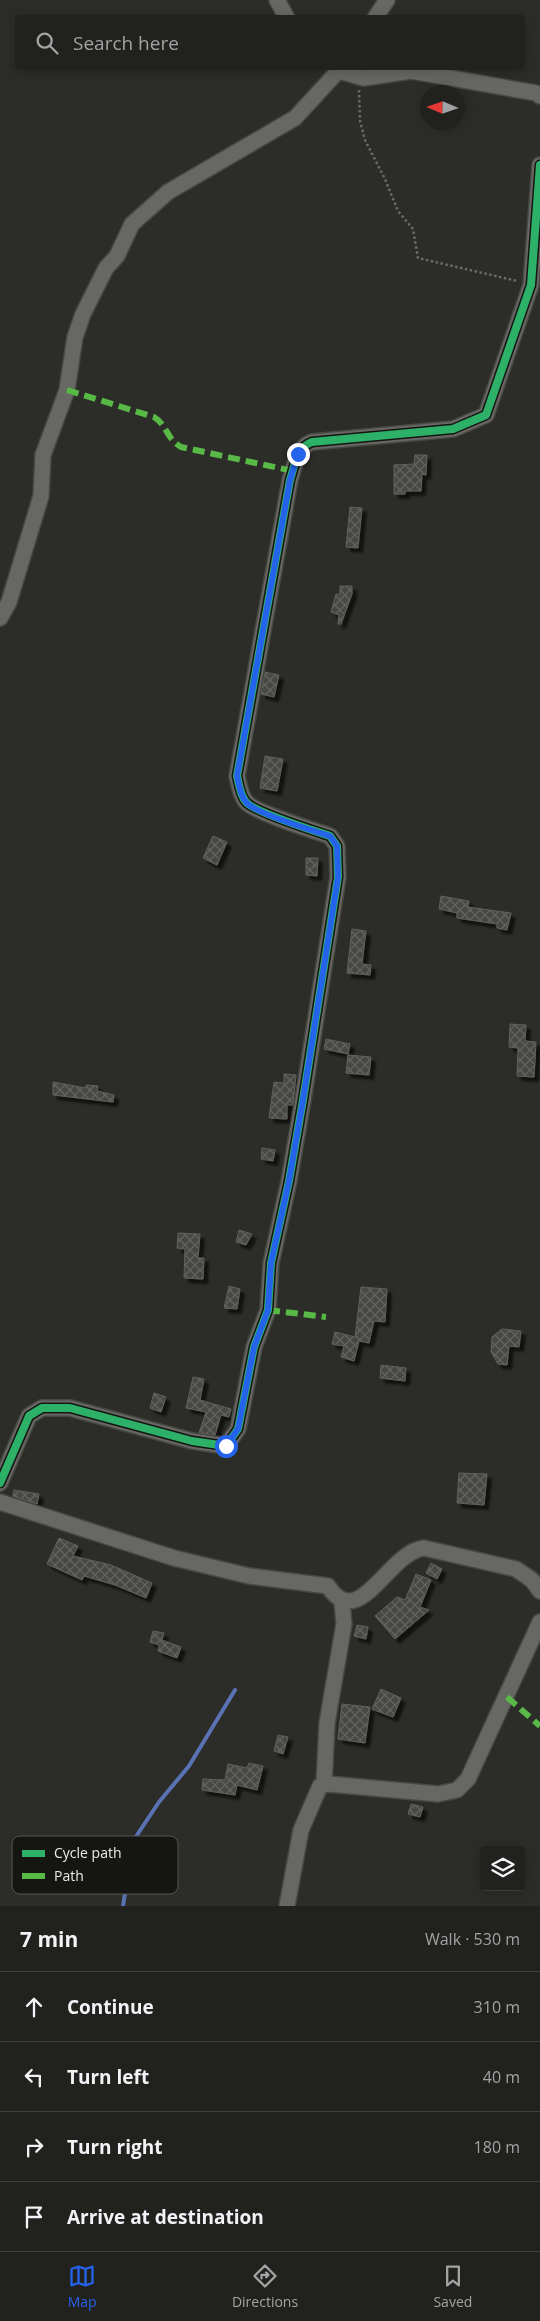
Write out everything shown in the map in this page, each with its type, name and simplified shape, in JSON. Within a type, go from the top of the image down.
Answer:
[{"type":"street","points":[[276,0],[285,15]]},
{"type":"street","points":[[377,15],[387,0]]},
{"type":"street","points":[[0,618],[10,602],[41,496],[43,455],[67,390],[75,337],[106,268],[117,256],[132,224],[168,192],[295,118],[338,70]]},
{"type":"street","points":[[342,70],[364,78],[411,72],[536,93],[540,96]]},
{"type":"street","points":[[0,1483],[29,1416],[42,1408],[70,1408],[192,1441],[226,1446],[238,1429],[254,1347],[268,1310],[271,1263],[289,1181],[338,877],[337,846],[330,836],[260,812],[246,803],[240,790],[237,776],[290,480],[298,454],[304,445],[312,442],[453,429],[486,415],[531,284],[540,165]]},
{"type":"street","points":[[0,1502],[174,1558],[249,1576],[328,1586],[336,1598],[342,1602],[350,1602],[364,1596],[404,1556],[414,1549],[424,1548],[516,1569],[532,1580],[540,1592]]},
{"type":"street","points":[[324,1784],[327,1724],[344,1624],[342,1602]]},
{"type":"street","points":[[287,1906],[301,1830],[320,1786],[324,1784],[438,1794],[457,1790],[468,1779],[540,1622]]},
{"type":"path","points":[[364,78],[357,94],[360,121],[365,140],[385,179],[398,211],[413,229],[418,258],[531,284]]},
{"type":"building","points":[[415,455],[427,455],[426,475],[422,474],[421,491],[405,491],[405,494],[394,494],[394,465],[414,464]]},
{"type":"building","points":[[350,507],[362,508],[358,548],[346,547]]},
{"type":"building","points":[[340,586],[352,586],[352,594],[341,624],[338,624],[339,615],[331,612],[336,594],[340,595]]},
{"type":"building","points":[[265,672],[279,675],[274,697],[261,694]]},
{"type":"building","points":[[265,756],[283,759],[277,791],[260,788]]},
{"type":"building","points":[[213,836],[227,842],[217,865],[203,858]]},
{"type":"building","points":[[306,858],[318,858],[317,876],[306,875]]},
{"type":"building","points":[[441,896],[469,901],[468,907],[511,913],[507,930],[497,928],[497,924],[457,918],[457,913],[439,909]]},
{"type":"building","points":[[352,929],[366,931],[362,964],[371,965],[370,975],[347,973]]},
{"type":"building","points":[[510,1024],[526,1025],[525,1041],[536,1042],[534,1077],[517,1076],[518,1048],[509,1047]]},
{"type":"building","points":[[326,1039],[350,1044],[348,1054],[324,1049]]},
{"type":"building","points":[[348,1055],[371,1057],[369,1075],[346,1073]]},
{"type":"building","points":[[284,1074],[296,1075],[293,1105],[287,1105],[287,1119],[269,1118],[274,1082],[284,1083]]},
{"type":"building","points":[[53,1082],[86,1088],[86,1085],[98,1086],[97,1091],[114,1095],[113,1102],[53,1095]]},
{"type":"building","points":[[262,1148],[275,1150],[273,1161],[261,1159]]},
{"type":"building","points":[[239,1230],[252,1234],[246,1245],[236,1242]]},
{"type":"building","points":[[178,1233],[200,1234],[198,1258],[204,1258],[203,1279],[184,1278],[185,1249],[177,1248]]},
{"type":"building","points":[[229,1286],[240,1289],[237,1309],[224,1308]]},
{"type":"building","points":[[361,1287],[387,1289],[385,1322],[374,1321],[369,1343],[359,1341],[354,1361],[341,1357],[344,1346],[332,1344],[335,1332],[355,1337]]},
{"type":"building","points":[[502,1329],[521,1331],[519,1347],[509,1346],[507,1365],[498,1364],[491,1352],[492,1337]]},
{"type":"building","points":[[381,1365],[406,1368],[405,1381],[380,1378]]},
{"type":"building","points":[[193,1377],[204,1379],[200,1400],[231,1409],[229,1417],[221,1415],[215,1435],[199,1433],[206,1412],[186,1408]]},
{"type":"building","points":[[154,1393],[166,1397],[161,1412],[150,1408]]},
{"type":"building","points":[[459,1473],[487,1474],[484,1505],[457,1503]]},
{"type":"building","points":[[14,1490],[39,1494],[37,1504],[13,1496]]},
{"type":"building","points":[[59,1538],[78,1546],[73,1556],[111,1565],[152,1583],[146,1598],[115,1585],[84,1576],[82,1580],[47,1564]]},
{"type":"building","points":[[431,1563],[442,1569],[437,1579],[426,1573]]},
{"type":"building","points":[[416,1574],[431,1580],[420,1607],[429,1610],[395,1639],[375,1616],[397,1597],[405,1600]]},
{"type":"building","points":[[357,1625],[368,1627],[366,1639],[354,1636]]},
{"type":"building","points":[[153,1631],[164,1633],[162,1640],[181,1647],[177,1658],[158,1651],[159,1645],[150,1642]]},
{"type":"building","points":[[381,1689],[401,1698],[393,1717],[372,1709]]},
{"type":"building","points":[[342,1704],[370,1707],[365,1743],[338,1739]]},
{"type":"building","points":[[278,1735],[288,1737],[283,1754],[274,1751]]},
{"type":"building","points":[[249,1763],[263,1766],[257,1790],[237,1785],[235,1795],[202,1790],[203,1779],[225,1780],[228,1764],[247,1768]]},
{"type":"building","points":[[411,1804],[423,1807],[420,1817],[408,1814]]},
{"type":"waterway","points":[[136,1836],[159,1802],[189,1766],[235,1690]]},
{"type":"waterway","points":[[123,1906],[125,1894]]},
{"type":"marked path","points":[[67,390],[154,417],[159,420],[172,439],[181,447],[293,471]]},
{"type":"marked path","points":[[268,1310],[326,1317]]},
{"type":"marked path","points":[[507,1697],[540,1726]]},
{"type":"cycle path","points":[[0,1483],[29,1416],[42,1408],[70,1408],[192,1441],[226,1446],[238,1429],[254,1347],[268,1310],[271,1263],[289,1181],[338,877],[337,846],[330,836],[285,821],[251,806],[242,796],[237,776],[290,480],[299,453],[312,442],[453,429],[486,415],[531,285],[540,165]]},
{"type":"route","points":[[226,1446],[238,1429],[254,1347],[268,1310],[271,1263],[289,1181],[338,877],[337,846],[330,836],[260,812],[246,803],[240,790],[237,776],[290,480],[298,454]]}]
